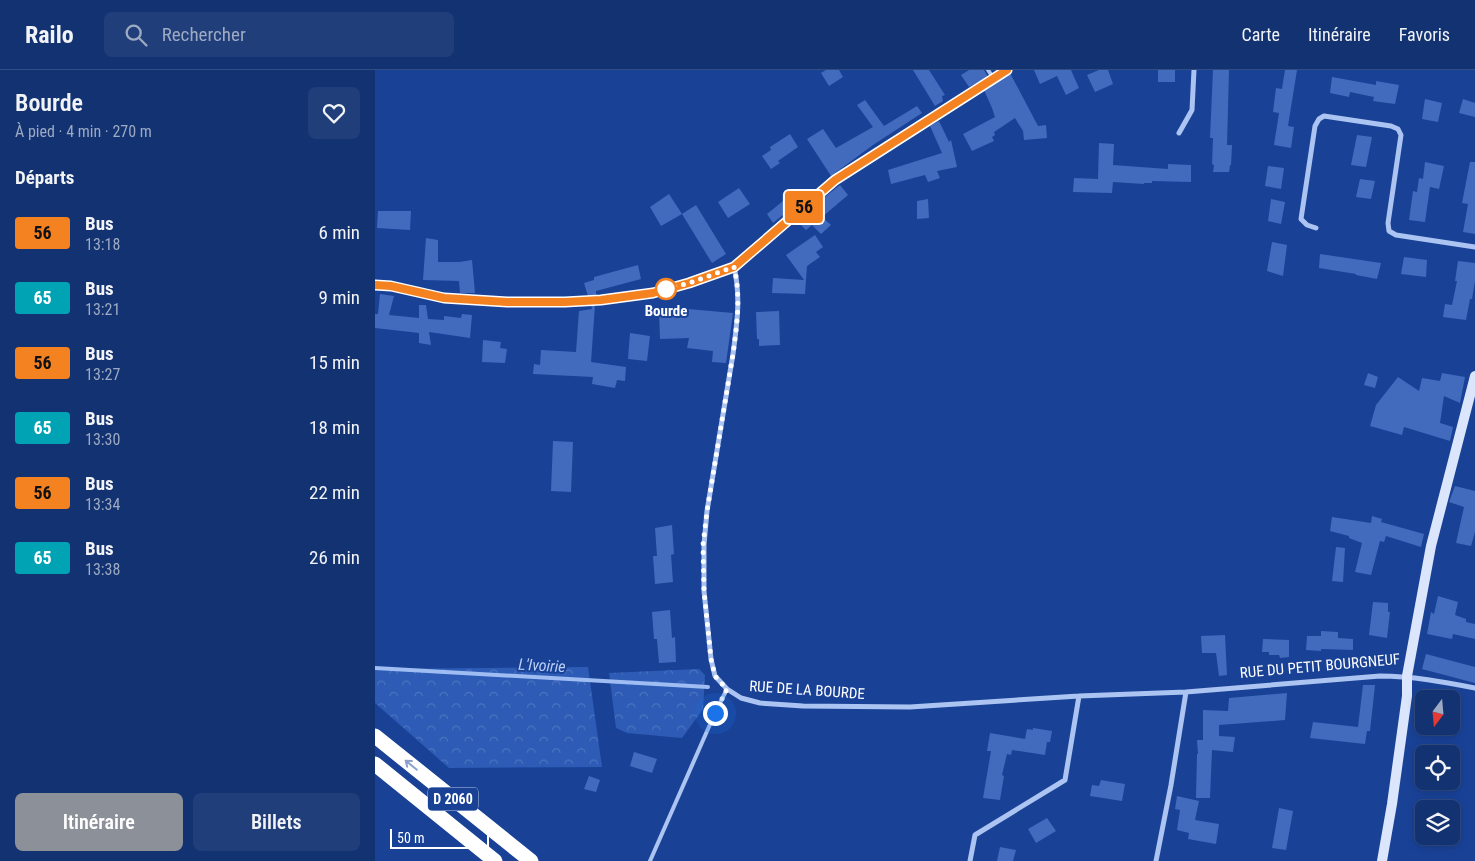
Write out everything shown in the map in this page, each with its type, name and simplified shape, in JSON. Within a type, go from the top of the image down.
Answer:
[{"type":"highway","name":"D 2060","points":[[375,736],[531,861]]},
{"type":"highway","name":"D 2060","points":[[375,764],[495,861]]},
{"type":"street","points":[[375,286],[391,286],[444,298],[507,302],[565,302],[601,300],[653,293],[689,283],[734,267],[835,180],[1007,70]]},
{"type":"street","points":[[1179,133],[1191,110],[1194,70]]},
{"type":"street","points":[[1316,228],[1307,225],[1301,219],[1315,126],[1319,119],[1324,116],[1391,126],[1398,129],[1401,135],[1389,231],[1396,235],[1475,247]]},
{"type":"street","name":"RUE DE LA BOURDE","points":[[734,267],[738,295],[733,354],[703,545],[704,591],[711,659],[715,676],[727,689],[741,698],[760,702],[850,707],[910,707],[1079,696]]},
{"type":"street","name":"RUE DU PETIT BOURGNEUF","points":[[1079,696],[1186,692],[1380,676],[1407,676],[1431,546],[1475,376]]},
{"type":"street","points":[[1382,861],[1407,696],[1407,676],[1475,688]]},
{"type":"street","points":[[1156,861],[1186,692]]},
{"type":"street","points":[[970,861],[975,836],[1065,780],[1079,696]]},
{"type":"lane","points":[[988,70],[994,79]]},
{"type":"lane","points":[[649,861],[727,689]]},
{"type":"green space","points":[[588,667],[602,767],[449,768],[375,703],[375,669]]},
{"type":"green space","points":[[699,669],[705,675],[703,709],[682,738],[627,733],[616,728],[609,673]]},
{"type":"building","points":[[826,70],[839,70],[843,77],[829,86],[821,73]]},
{"type":"building","points":[[913,70],[929,70],[945,95],[942,96],[943,101],[935,106]]},
{"type":"building","points":[[969,70],[984,70],[988,77],[969,87],[961,75]]},
{"type":"building","points":[[1034,70],[1071,70],[1079,88],[1066,95],[1057,76],[1040,84]]},
{"type":"building","points":[[1099,70],[1108,70],[1113,84],[1095,92],[1087,75]]},
{"type":"building","points":[[1158,70],[1175,70],[1175,82],[1158,82]]},
{"type":"building","points":[[1213,70],[1229,70],[1227,145],[1232,145],[1229,172],[1213,172],[1213,138],[1210,138]]},
{"type":"building","points":[[1285,70],[1297,70],[1288,126],[1294,127],[1291,148],[1274,145],[1279,113],[1273,112],[1276,88],[1282,89]]},
{"type":"building","points":[[1010,73],[1038,126],[1046,125],[1047,138],[1024,140],[1023,131],[1015,118],[994,132],[995,135],[992,137],[994,141],[972,151],[963,134],[995,117],[984,90]]},
{"type":"building","points":[[1332,77],[1376,85],[1376,81],[1399,85],[1395,104],[1373,101],[1374,97],[1350,92],[1349,97],[1330,93]]},
{"type":"building","points":[[1425,99],[1442,103],[1438,122],[1422,119]]},
{"type":"building","points":[[1463,99],[1475,103],[1475,117],[1459,113]]},
{"type":"building","points":[[865,100],[884,126],[917,106],[922,113],[873,145],[831,176],[807,139],[823,129],[836,148],[873,127],[857,105]]},
{"type":"building","points":[[939,121],[949,142],[951,140],[957,167],[937,171],[940,178],[928,182],[925,175],[891,184],[888,170],[942,153],[930,126]]},
{"type":"building","points":[[790,134],[798,147],[778,161],[780,163],[771,169],[762,156],[771,150],[770,147]]},
{"type":"building","points":[[1357,135],[1372,137],[1366,167],[1351,165]]},
{"type":"building","points":[[1099,143],[1114,144],[1113,165],[1168,169],[1168,164],[1191,165],[1191,182],[1152,181],[1152,183],[1144,184],[1113,182],[1112,193],[1073,192],[1074,178],[1098,179]]},
{"type":"building","points":[[1425,162],[1444,166],[1439,189],[1430,187],[1425,222],[1409,220],[1413,191],[1417,192],[1419,178],[1423,179]]},
{"type":"building","points":[[1470,162],[1475,162],[1475,234],[1463,232],[1468,204],[1462,203]]},
{"type":"building","points":[[1268,166],[1284,168],[1281,189],[1265,186]]},
{"type":"building","points":[[1360,179],[1375,181],[1371,199],[1356,197]]},
{"type":"building","points":[[840,185],[848,195],[822,217],[831,225],[821,234],[812,225],[806,230],[800,224],[823,202],[821,200]]},
{"type":"building","points":[[739,188],[750,204],[728,218],[718,202]]},
{"type":"building","points":[[669,194],[682,214],[661,226],[650,207]]},
{"type":"building","points":[[928,199],[929,218],[917,219],[917,201]]},
{"type":"building","points":[[1271,199],[1285,202],[1281,224],[1268,221]]},
{"type":"building","points":[[783,201],[789,210],[773,223],[767,214]]},
{"type":"building","points":[[696,205],[726,254],[712,263],[682,214]]},
{"type":"building","points":[[378,211],[411,211],[410,230],[377,228]]},
{"type":"building","points":[[815,235],[823,247],[816,252],[820,257],[807,266],[805,294],[772,293],[773,278],[804,280],[786,255]]},
{"type":"building","points":[[426,238],[438,240],[438,262],[472,260],[475,293],[460,293],[459,281],[423,280]]},
{"type":"building","points":[[1272,242],[1287,245],[1283,276],[1267,271]]},
{"type":"building","points":[[1320,254],[1381,263],[1377,279],[1319,268]]},
{"type":"building","points":[[1404,257],[1427,260],[1426,277],[1401,274]]},
{"type":"building","points":[[1458,261],[1475,263],[1475,281],[1466,320],[1443,317],[1445,304],[1452,305],[1457,281],[1455,281]]},
{"type":"building","points":[[638,265],[641,279],[596,291],[596,296],[588,296],[584,283],[594,280],[594,277]]},
{"type":"building","points":[[380,294],[394,296],[389,315],[419,318],[419,305],[426,305],[428,319],[444,320],[444,316],[461,318],[462,314],[472,315],[470,338],[429,332],[431,345],[419,343],[419,333],[375,328],[375,314],[378,314]]},
{"type":"building","points":[[591,305],[595,305],[591,362],[626,367],[625,381],[617,380],[615,388],[592,384],[593,377],[533,374],[534,364],[540,365],[541,350],[576,352],[579,311],[592,309]]},
{"type":"building","points":[[688,309],[733,313],[726,363],[712,362],[713,351],[687,348],[689,338],[660,339],[659,311]]},
{"type":"building","points":[[779,311],[780,345],[759,346],[756,312]]},
{"type":"building","points":[[630,333],[650,336],[647,361],[628,359]]},
{"type":"building","points":[[483,340],[501,342],[500,348],[507,349],[505,363],[482,362]]},
{"type":"building","points":[[1368,373],[1378,377],[1375,388],[1364,385]]},
{"type":"building","points":[[1442,373],[1465,377],[1460,403],[1444,396],[1440,423],[1453,427],[1450,441],[1404,427],[1402,435],[1370,426],[1376,405],[1398,377],[1419,391],[1422,378],[1440,381]]},
{"type":"building","points":[[553,441],[573,442],[571,492],[551,491]]},
{"type":"building","points":[[1455,486],[1475,491],[1475,532],[1471,546],[1456,543],[1464,507],[1449,502]]},
{"type":"building","points":[[1372,516],[1382,519],[1381,522],[1424,534],[1421,547],[1386,536],[1384,542],[1380,541],[1371,575],[1355,572],[1362,543],[1349,538],[1349,536],[1330,531],[1332,517],[1371,523]]},
{"type":"building","points":[[672,525],[674,554],[671,555],[673,582],[655,584],[653,556],[657,556],[655,528]]},
{"type":"building","points":[[1336,547],[1345,548],[1343,582],[1332,581]]},
{"type":"building","points":[[1438,596],[1458,602],[1455,615],[1466,619],[1466,622],[1475,624],[1475,639],[1453,634],[1452,639],[1427,634],[1431,612],[1434,614]]},
{"type":"building","points":[[1373,602],[1388,603],[1388,612],[1390,612],[1387,638],[1369,635]]},
{"type":"building","points":[[670,610],[672,638],[675,637],[676,662],[659,663],[657,639],[654,639],[652,612]]},
{"type":"building","points":[[1321,631],[1338,632],[1338,638],[1353,639],[1353,650],[1306,650],[1307,636],[1321,636]]},
{"type":"building","points":[[1225,635],[1227,675],[1219,676],[1216,653],[1202,653],[1201,636]]},
{"type":"building","points":[[1263,639],[1289,640],[1289,657],[1280,658],[1279,655],[1269,655],[1269,652],[1262,652]]},
{"type":"building","points":[[1426,654],[1475,667],[1475,683],[1422,669]]},
{"type":"building","points":[[1363,685],[1375,685],[1370,731],[1367,731],[1365,744],[1310,738],[1313,722],[1358,727]]},
{"type":"building","points":[[1287,693],[1285,720],[1219,725],[1219,736],[1235,737],[1233,752],[1212,750],[1210,798],[1196,798],[1197,740],[1203,740],[1203,710],[1228,711],[1229,698]]},
{"type":"building","points":[[1033,728],[1052,731],[1050,742],[1047,742],[1045,755],[1012,750],[1011,755],[1007,754],[1002,775],[1004,776],[1000,800],[983,798],[991,751],[987,751],[990,733],[1025,739],[1027,729],[1033,730]]},
{"type":"building","points":[[634,752],[657,759],[652,773],[630,766]]},
{"type":"building","points":[[589,776],[600,780],[596,792],[584,789]]},
{"type":"building","points":[[1101,780],[1125,784],[1122,801],[1090,796],[1092,785],[1099,786]]},
{"type":"building","points":[[1177,796],[1199,801],[1195,820],[1219,824],[1216,844],[1188,839],[1189,833],[1177,830],[1180,810],[1175,809]]},
{"type":"building","points":[[1279,808],[1293,811],[1286,850],[1272,848]]},
{"type":"building","points":[[1047,818],[1056,831],[1036,843],[1028,829]]},
{"type":"building","points":[[1000,847],[1016,850],[1013,861],[997,861]]},
{"type":"waterway","name":"L'Ivoirie","points":[[375,668],[708,687]]},
{"type":"bus line","name":"56","points":[[375,285],[391,286],[444,298],[464,300],[565,302],[601,300],[653,293],[689,283],[734,267],[835,180],[1007,70]]},
{"type":"place","name":"Bourde","points":[[666,289]]},
{"type":"route","points":[[666,289],[734,267],[738,295],[733,354],[703,545],[704,591],[711,659],[715,676],[727,689],[715,713]]}]
